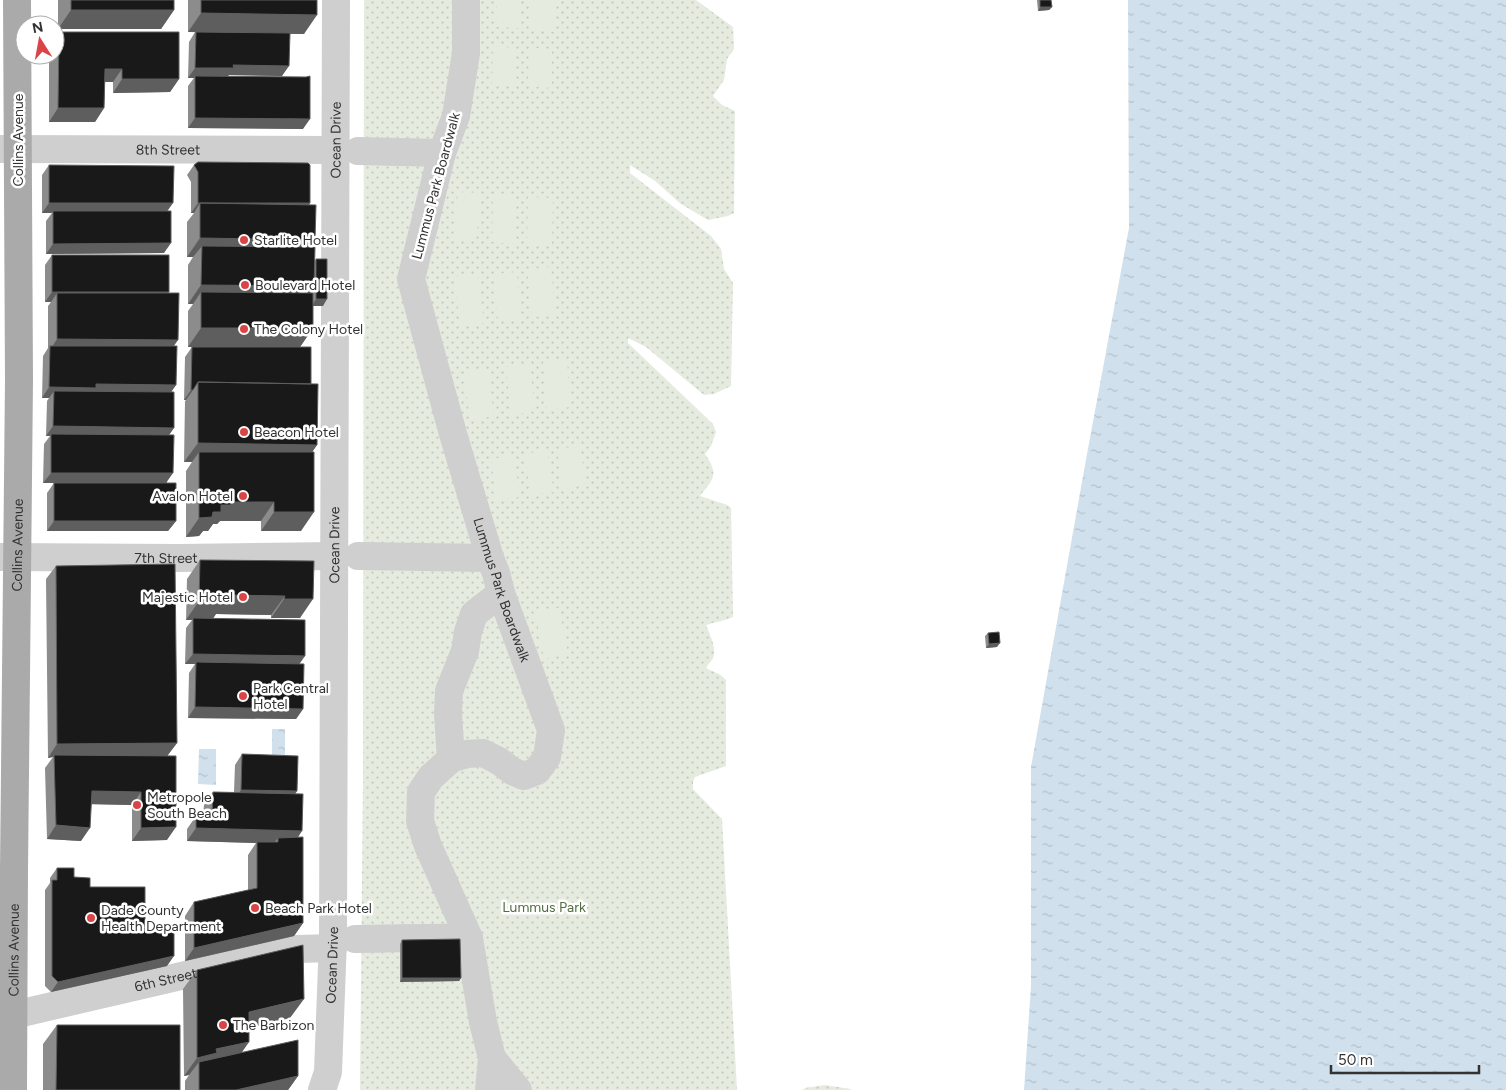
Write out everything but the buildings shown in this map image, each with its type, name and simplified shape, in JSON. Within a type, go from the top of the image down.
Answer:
[{"type":"main road","name":"Collins Avenue","points":[[14,1090],[7,1016],[8,557],[19,399],[9,149],[17,0]]},
{"type":"street","name":"Ocean Drive","points":[[322,1090],[328,1072],[344,944],[346,150],[336,0]]},
{"type":"street","name":"Lummus Park Boardwalk","points":[[466,0],[466,53],[456,116],[442,153],[411,279],[453,434],[490,558],[551,730],[547,757],[537,771],[524,776],[483,753],[466,754],[451,759],[431,777],[421,792],[420,821],[428,846],[469,938],[483,1022],[492,1058],[490,1090]]},
{"type":"street","name":"8th Street","points":[[9,149],[346,150],[442,153]]},
{"type":"street","name":"7th Street","points":[[8,557],[179,558],[346,556],[490,558]]},
{"type":"street","points":[[451,759],[448,714],[449,691],[465,651],[468,632],[474,614],[501,593]]},
{"type":"street","name":"6th Street","points":[[7,1016],[298,949],[397,939],[469,938]]},
{"type":"street","name":"Lummus Park Boardwalk","points":[[492,1058],[518,1090]]},
{"type":"green space","name":"Lummus Park","points":[[364,0],[696,0],[733,27],[734,49],[727,59],[724,80],[713,96],[722,105],[735,111],[734,213],[708,220],[681,204],[655,181],[630,165],[630,173],[711,236],[721,249],[724,269],[733,283],[731,386],[714,394],[704,395],[646,347],[628,338],[628,343],[713,424],[716,432],[711,446],[705,454],[712,467],[713,476],[709,485],[700,496],[731,508],[733,617],[706,625],[712,641],[714,654],[706,668],[726,680],[726,766],[695,777],[693,789],[722,819],[737,1090],[360,1090],[363,778]]},
{"type":"green space","points":[[497,0],[520,0],[520,28],[496,27]]},
{"type":"green space","points":[[531,0],[554,0],[555,32],[531,30]]},
{"type":"green space","points":[[493,46],[516,48],[516,86],[492,85]]},
{"type":"green space","points":[[529,47],[552,50],[552,88],[528,86]]},
{"type":"green space","points":[[458,192],[482,193],[476,241],[453,240]]},
{"type":"green space","points":[[493,195],[516,196],[516,244],[492,242]]},
{"type":"green space","points":[[528,197],[553,198],[552,246],[527,245]]},
{"type":"green space","points":[[551,267],[556,316],[532,317],[527,269]]},
{"type":"green space","points":[[517,272],[521,319],[498,321],[493,274]]},
{"type":"green space","points":[[478,275],[484,323],[460,325],[454,277]]},
{"type":"green space","points":[[567,360],[570,407],[547,410],[543,362]]},
{"type":"green space","points":[[530,364],[535,411],[511,415],[506,367]]},
{"type":"green space","points":[[488,369],[494,416],[470,420],[464,372]]},
{"type":"green space","points":[[580,446],[586,484],[562,490],[557,449]]},
{"type":"green space","points":[[547,450],[554,492],[531,495],[524,454]]},
{"type":"green space","points":[[514,455],[520,497],[496,500],[491,459]]},
{"type":"green space","points":[[559,608],[568,654],[544,659],[535,612]]},
{"type":"green space","points":[[825,1085],[851,1090],[803,1090],[805,1088]]},
{"type":"water","points":[[1128,0],[1506,0],[1506,1090],[1024,1090],[1031,986],[1031,767],[1129,228]]},
{"type":"water","points":[[272,729],[285,729],[285,756],[272,756]]},
{"type":"water","points":[[199,749],[216,749],[216,785],[198,784]]},
{"type":"place","name":"Starlite Hotel","points":[[244,240]]},
{"type":"place","name":"Boulevard Hotel","points":[[245,285]]},
{"type":"place","name":"The Colony Hotel","points":[[244,329]]},
{"type":"place","name":"Beacon Hotel","points":[[244,432]]},
{"type":"place","name":"Avalon Hotel","points":[[243,496]]},
{"type":"place","name":"Majestic Hotel","points":[[243,597]]},
{"type":"place","name":"Park Central Hotel","points":[[243,696]]},
{"type":"place","name":"Metropole South Beach","points":[[137,805]]},
{"type":"place","name":"Beach Park Hotel","points":[[255,908]]},
{"type":"place","name":"Dade County Health Department","points":[[91,918]]},
{"type":"place","name":"The Barbizon","points":[[223,1025]]}]
